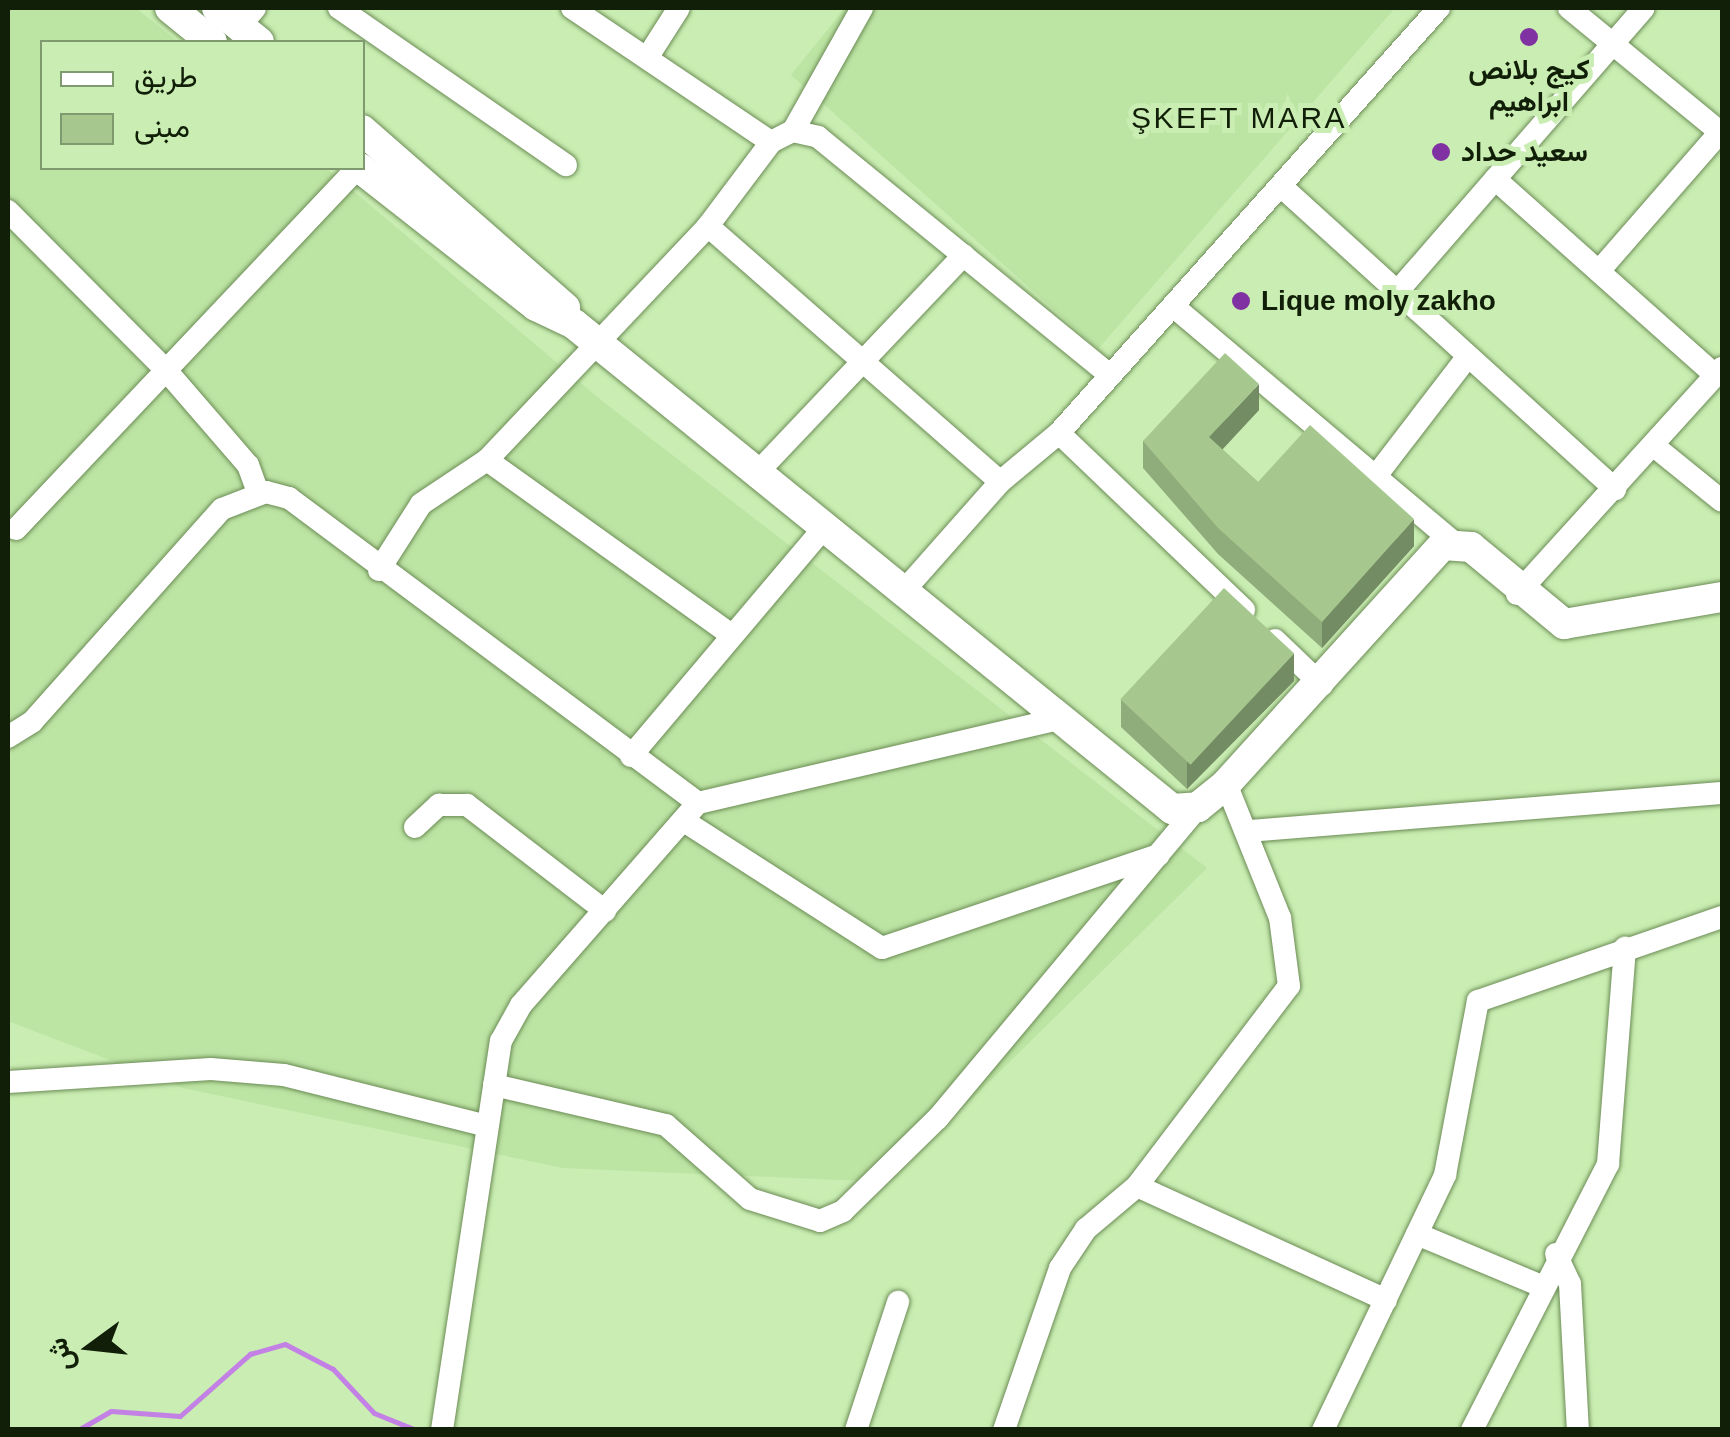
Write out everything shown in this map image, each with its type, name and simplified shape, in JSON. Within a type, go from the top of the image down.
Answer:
[{"type":"main road","points":[[170,8],[210,40]]},
{"type":"main road","points":[[365,133],[557,298],[583,332]]},
{"type":"main road","points":[[362,170],[536,306],[583,332],[1056,720],[1185,808],[1226,784],[1453,542],[1471,547],[1516,594],[1574,625],[1722,597]]},
{"type":"street","points":[[339,8],[566,165]]},
{"type":"street","points":[[572,8],[771,142]]},
{"type":"street","points":[[647,58],[679,8]]},
{"type":"street","points":[[380,570],[422,504],[486,460],[583,332],[708,226],[771,142],[793,131],[862,8]]},
{"type":"street","points":[[901,594],[1000,482],[1059,433],[1439,8]]},
{"type":"street","points":[[1569,8],[1722,131],[1599,272]]},
{"type":"street","points":[[1397,292],[1644,8]]},
{"type":"street","points":[[793,131],[818,137],[1110,375]]},
{"type":"street","points":[[16,529],[357,170]]},
{"type":"street","points":[[1495,179],[1719,372],[1516,594]]},
{"type":"street","points":[[1282,187],[1615,489]]},
{"type":"street","points":[[8,212],[165,369],[248,465],[258,492]]},
{"type":"street","points":[[708,226],[1000,482]]},
{"type":"street","points":[[755,475],[964,255]]},
{"type":"street","points":[[1173,306],[1453,542]]},
{"type":"street","points":[[1376,476],[1468,356]]},
{"type":"street","points":[[1059,433],[1322,685]]},
{"type":"street","points":[[1654,446],[1722,501]]},
{"type":"street","points":[[486,460],[729,633]]},
{"type":"street","points":[[8,737],[32,722],[222,509],[258,492],[289,498],[631,756],[691,812],[882,948],[1159,855]]},
{"type":"street","points":[[631,756],[729,633],[822,530]]},
{"type":"street","points":[[442,1430],[501,1041],[521,1005],[691,812],[1056,720]]},
{"type":"street","points":[[1004,1430],[1060,1268],[1086,1228],[1137,1186],[1288,986],[1280,918],[1249,831],[1226,784]]},
{"type":"street","points":[[1249,831],[1722,793]]},
{"type":"street","points":[[415,827],[439,805],[467,805],[604,911]]},
{"type":"street","points":[[494,1086],[666,1125],[750,1198],[820,1221],[843,1211],[938,1118],[1159,855],[1185,808]]},
{"type":"street","points":[[1323,1430],[1417,1234],[1461,1123],[1478,1001],[1722,917]]},
{"type":"street","points":[[1472,1430],[1538,1285],[1608,1164],[1625,948]]},
{"type":"street","points":[[8,1082],[229,1070],[334,1084],[487,1126]]},
{"type":"street","points":[[1137,1186],[1386,1300]]},
{"type":"street","points":[[1417,1234],[1538,1285]]},
{"type":"street","points":[[1556,1254],[1570,1284],[1578,1430]]},
{"type":"street","points":[[856,1430],[898,1302]]},
{"type":"shaded area","points":[[8,8],[136,8],[176,40],[40,40],[40,170],[328,170],[601,400],[1207,868],[887,1182],[563,1168],[183,1088],[8,1021]]},
{"type":"shaded area","points":[[845,8],[1395,8],[1098,349],[791,75]]},
{"type":"building","points":[[1225,353],[1259,384],[1209,437],[1258,482],[1310,425],[1414,519],[1322,622],[1218,528],[1143,441]]},
{"type":"building","points":[[1224,588],[1294,653],[1191,765],[1120,699]]},
{"type":"waterway","points":[[78,1430],[111,1411],[180,1416],[250,1354],[285,1344],[333,1369],[374,1413],[416,1430]]},
{"type":"place","name":"كيج بلانص ابراهيم","points":[[1529,37]]},
{"type":"place","name":"سعيد حداد","points":[[1441,152]]},
{"type":"place","name":"Lique moly zakho","points":[[1241,301]]},
{"type":"district","name":"ŞKEFT MARA","points":[[1239,118]]}]
